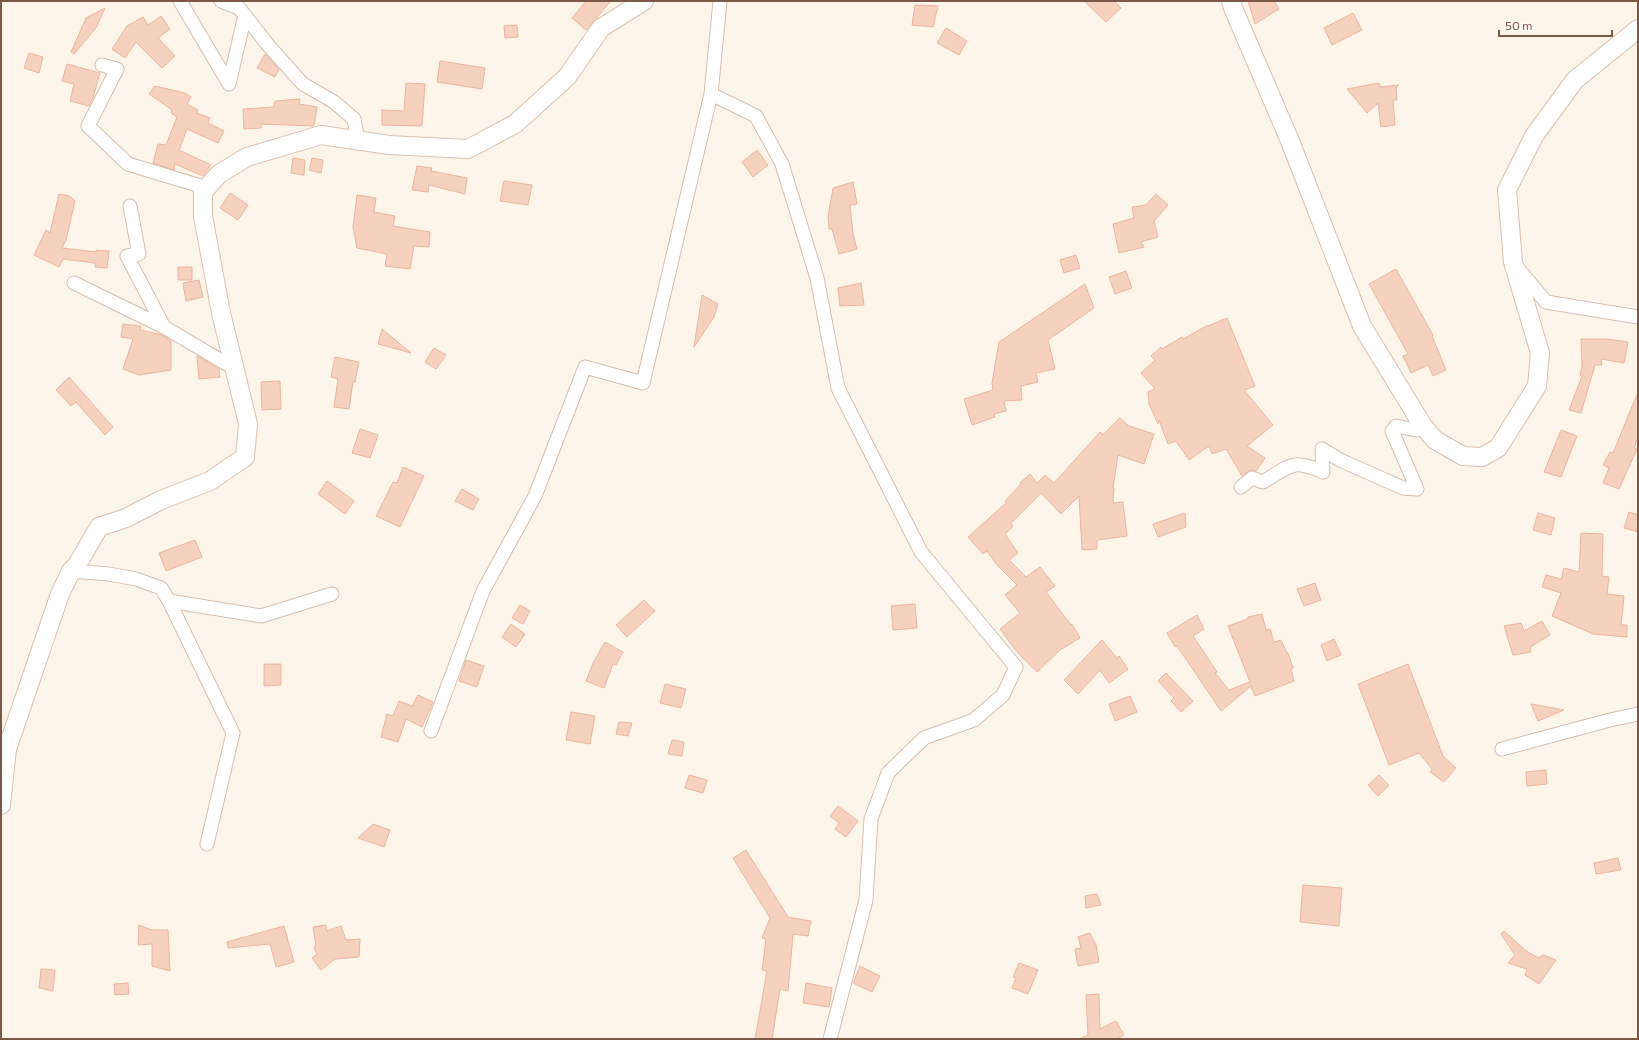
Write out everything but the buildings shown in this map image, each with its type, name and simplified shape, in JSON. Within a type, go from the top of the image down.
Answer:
[{"type":"street","points":[[180,1],[228,84],[245,15]]},
{"type":"street","points":[[221,1],[239,8],[268,45],[303,84],[334,102],[354,119],[358,140]]},
{"type":"street","points":[[1,805],[7,749],[60,594],[71,571],[77,565],[99,527],[126,518],[161,500],[210,482],[244,457],[248,424],[221,313],[203,216],[203,192],[219,174],[247,157],[320,135],[390,145],[468,150],[515,124],[567,77],[601,28],[644,1]]},
{"type":"street","points":[[431,731],[483,591],[535,496],[585,367],[643,382],[711,94],[720,1]]},
{"type":"street","points":[[1231,1],[1290,141],[1362,326],[1423,426],[1435,440],[1463,456],[1482,457],[1498,448],[1537,386],[1540,353],[1513,262],[1507,190],[1534,136],[1575,80],[1638,29]]},
{"type":"street","points":[[102,65],[117,69],[88,126],[128,164],[207,188]]},
{"type":"street","points":[[711,94],[756,116],[782,164],[817,278],[838,388],[921,552],[1016,667],[1004,695],[974,720],[924,738],[888,773],[870,819],[866,900],[830,1039]]},
{"type":"street","points":[[130,206],[138,239],[139,254],[127,256],[164,327]]},
{"type":"street","points":[[1513,262],[1546,302],[1638,317]]},
{"type":"street","points":[[74,283],[164,327],[235,369]]},
{"type":"street","points":[[1241,487],[1252,478],[1263,482],[1294,464],[1308,465],[1323,472],[1322,449],[1340,460],[1403,488],[1417,489],[1392,431],[1396,426],[1416,430],[1423,426]]},
{"type":"street","points":[[71,571],[109,574],[136,579],[161,588],[169,601],[233,733],[207,844]]},
{"type":"street","points":[[169,601],[261,616],[332,594]]},
{"type":"street","points":[[1502,749],[1638,714]]}]
